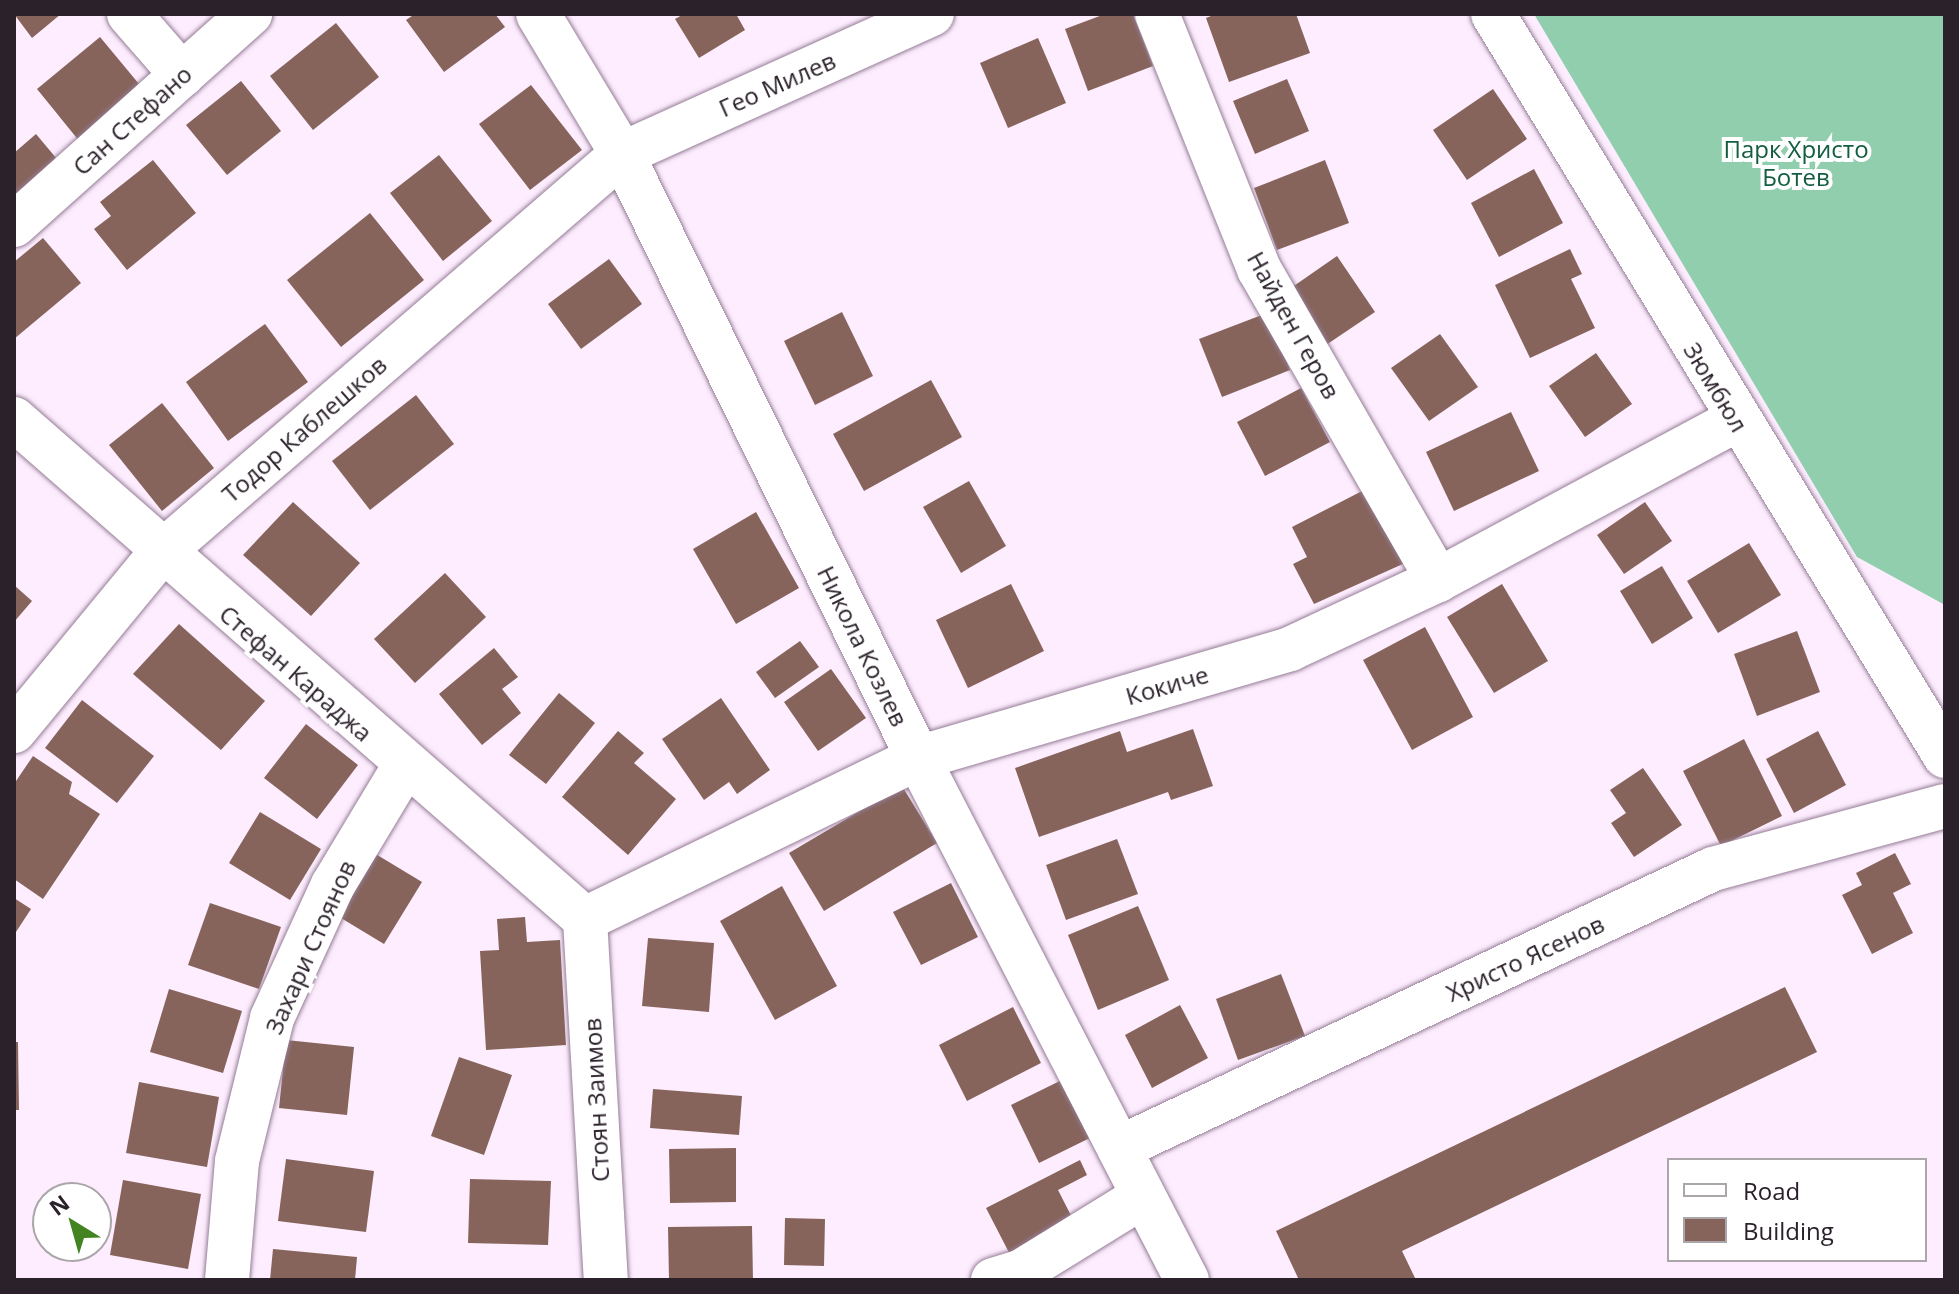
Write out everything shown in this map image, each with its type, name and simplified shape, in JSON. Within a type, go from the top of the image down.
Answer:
[{"type":"street","points":[[129,14],[182,75]]},
{"type":"street","name":"Сан Стефано","points":[[14,225],[250,14]]},
{"type":"street","name":"Никола Козлев","points":[[538,14],[622,154],[918,758],[1187,1280]]},
{"type":"street","name":"Гео Милев","points":[[622,154],[932,14]]},
{"type":"street","name":"Найден Геров","points":[[1157,14],[1259,269],[1438,580]]},
{"type":"street","name":"Зюмбюл","points":[[1493,14],[1736,420],[1945,756]]},
{"type":"street","name":"Тодор Каблешков","points":[[14,731],[160,554],[622,154]]},
{"type":"street","name":"Стефан Караджа","points":[[14,419],[160,554],[404,767],[585,919]]},
{"type":"street","name":"Кокиче","points":[[585,919],[918,758],[1290,649],[1438,580],[1736,420]]},
{"type":"street","name":"Захари Стоянов","points":[[227,1280],[237,1161],[272,1018],[333,885],[404,767]]},
{"type":"street","name":"Христо Ясенов","points":[[1119,1148],[1713,869],[1945,806]]},
{"type":"street","name":"Стоян Заимов","points":[[585,919],[606,1280]]},
{"type":"street","points":[[993,1280],[1045,1258],[1142,1197]]},
{"type":"green space","name":"Парк Христо Ботев","points":[[1534,14],[1945,14],[1945,605],[1857,557]]},
{"type":"building","points":[[14,14],[61,14],[32,38]]},
{"type":"building","points":[[415,14],[495,14],[505,27],[444,72],[406,20]]},
{"type":"building","points":[[684,14],[736,14],[745,30],[699,58],[675,19]]},
{"type":"building","points":[[1105,14],[1133,14],[1153,66],[1088,91],[1065,29]]},
{"type":"building","points":[[1216,14],[1296,14],[1310,53],[1229,82],[1206,18]]},
{"type":"building","points":[[336,23],[379,77],[313,130],[270,76]]},
{"type":"building","points":[[100,37],[144,90],[80,142],[37,89]]},
{"type":"building","points":[[1038,38],[1066,103],[1008,128],[980,63]]},
{"type":"building","points":[[1287,79],[1309,131],[1255,154],[1233,101]]},
{"type":"building","points":[[241,81],[281,131],[227,175],[186,125]]},
{"type":"building","points":[[531,85],[582,150],[530,190],[479,124]]},
{"type":"building","points":[[1493,89],[1527,139],[1467,180],[1433,130]]},
{"type":"building","points":[[36,134],[62,165],[14,205],[14,153]]},
{"type":"building","points":[[439,155],[492,221],[443,261],[390,193]]},
{"type":"building","points":[[153,160],[196,213],[127,270],[94,229],[111,216],[100,202]]},
{"type":"building","points":[[1325,160],[1349,223],[1277,250],[1254,188]]},
{"type":"building","points":[[1534,169],[1563,223],[1499,257],[1471,203]]},
{"type":"building","points":[[370,213],[424,280],[341,347],[287,280]]},
{"type":"building","points":[[43,238],[81,283],[14,339],[14,262]]},
{"type":"building","points":[[1570,249],[1582,274],[1571,279],[1595,328],[1530,358],[1495,285]]},
{"type":"building","points":[[1337,256],[1375,312],[1326,345],[1288,290]]},
{"type":"building","points":[[609,259],[642,304],[581,349],[548,304]]},
{"type":"building","points":[[842,312],[873,376],[815,405],[784,341]]},
{"type":"building","points":[[1267,313],[1290,370],[1222,397],[1199,339]]},
{"type":"building","points":[[265,324],[308,382],[228,441],[186,382]]},
{"type":"building","points":[[1440,334],[1478,387],[1429,421],[1391,368]]},
{"type":"building","points":[[1596,353],[1632,404],[1585,437],[1549,386]]},
{"type":"building","points":[[931,380],[962,437],[864,491],[833,434]]},
{"type":"building","points":[[1301,388],[1330,442],[1265,476],[1237,422]]},
{"type":"building","points":[[416,395],[454,444],[370,510],[332,461]]},
{"type":"building","points":[[162,403],[214,468],[162,511],[109,445]]},
{"type":"building","points":[[1511,412],[1539,471],[1454,511],[1426,452]]},
{"type":"building","points":[[969,481],[1006,546],[961,573],[923,507]]},
{"type":"building","points":[[1366,489],[1405,563],[1314,604],[1293,564],[1307,557],[1292,527]]},
{"type":"building","points":[[293,502],[360,563],[311,616],[243,555]]},
{"type":"building","points":[[1645,502],[1672,541],[1624,574],[1597,535]]},
{"type":"building","points":[[756,512],[799,588],[736,624],[693,549]]},
{"type":"building","points":[[1749,543],[1781,595],[1718,633],[1687,581]]},
{"type":"building","points":[[1662,566],[1693,618],[1652,644],[1620,591]]},
{"type":"building","points":[[445,573],[486,617],[415,683],[374,639]]},
{"type":"building","points":[[1011,584],[1044,651],[968,688],[936,620]]},
{"type":"building","points":[[1502,584],[1548,661],[1494,693],[1447,617]]},
{"type":"building","points":[[14,585],[32,601],[14,622]]},
{"type":"building","points":[[179,624],[265,701],[221,750],[133,674]]},
{"type":"building","points":[[1425,627],[1473,717],[1412,750],[1363,660]]},
{"type":"building","points":[[1797,631],[1820,692],[1757,716],[1734,654]]},
{"type":"building","points":[[800,641],[819,667],[775,698],[756,672]]},
{"type":"building","points":[[494,648],[518,677],[502,689],[521,713],[482,745],[439,694]]},
{"type":"building","points":[[831,669],[866,718],[818,751],[784,702]]},
{"type":"building","points":[[559,693],[595,723],[546,784],[509,755]]},
{"type":"building","points":[[721,698],[770,770],[737,794],[729,782],[704,800],[662,739]]},
{"type":"building","points":[[82,700],[154,756],[117,803],[45,748]]},
{"type":"building","points":[[306,724],[358,765],[317,819],[264,778]]},
{"type":"building","points":[[1193,729],[1213,786],[1171,800],[1168,792],[1039,837],[1015,768],[1120,731],[1127,752]]},
{"type":"building","points":[[618,731],[644,753],[634,763],[676,799],[628,855],[562,797]]},
{"type":"building","points":[[1818,731],[1846,785],[1794,813],[1766,759]]},
{"type":"building","points":[[1744,739],[1782,816],[1721,846],[1683,771]]},
{"type":"building","points":[[33,756],[72,782],[69,794],[100,814],[43,899],[14,879],[14,784]]},
{"type":"building","points":[[1643,768],[1682,825],[1634,857],[1611,823],[1626,813],[1610,790]]},
{"type":"building","points":[[902,786],[937,843],[824,911],[789,853]]},
{"type":"building","points":[[260,812],[321,849],[290,900],[229,863]]},
{"type":"building","points":[[1117,839],[1138,894],[1066,920],[1046,865]]},
{"type":"building","points":[[374,853],[422,882],[384,944],[336,915]]},
{"type":"building","points":[[1895,853],[1911,884],[1893,893],[1913,933],[1872,954],[1842,895],[1862,885],[1856,873]]},
{"type":"building","points":[[951,883],[978,937],[921,965],[893,912]]},
{"type":"building","points":[[782,886],[837,986],[775,1020],[720,921]]},
{"type":"building","points":[[14,898],[31,909],[14,935]]},
{"type":"building","points":[[210,903],[281,927],[259,989],[188,965]]},
{"type":"building","points":[[1138,906],[1169,980],[1098,1010],[1068,935]]},
{"type":"building","points":[[525,917],[527,942],[560,940],[566,1045],[486,1050],[480,951],[499,950],[497,919]]},
{"type":"building","points":[[648,938],[714,943],[709,1012],[642,1006]]},
{"type":"building","points":[[1281,974],[1305,1036],[1238,1060],[1216,999]]},
{"type":"building","points":[[1785,987],[1817,1052],[1402,1251],[1416,1280],[1299,1280],[1276,1231]]},
{"type":"building","points":[[169,989],[242,1011],[223,1073],[150,1052]]},
{"type":"building","points":[[1180,1005],[1208,1058],[1152,1088],[1125,1035]]},
{"type":"building","points":[[1013,1007],[1041,1063],[967,1101],[939,1045]]},
{"type":"building","points":[[286,1040],[354,1047],[347,1115],[279,1108]]},
{"type":"building","points":[[14,1042],[18,1042],[19,1110],[14,1110]]},
{"type":"building","points":[[459,1057],[512,1075],[484,1155],[431,1136]]},
{"type":"building","points":[[1070,1076],[1098,1134],[1039,1163],[1011,1105]]},
{"type":"building","points":[[139,1082],[219,1097],[207,1167],[126,1153]]},
{"type":"building","points":[[653,1089],[742,1096],[739,1135],[650,1128]]},
{"type":"building","points":[[736,1148],[736,1202],[670,1203],[669,1149]]},
{"type":"building","points":[[286,1159],[374,1171],[366,1232],[278,1221]]},
{"type":"building","points":[[1080,1160],[1087,1175],[1058,1190],[1081,1235],[1017,1268],[986,1208]]},
{"type":"building","points":[[470,1179],[551,1181],[548,1245],[468,1243]]},
{"type":"building","points":[[123,1180],[201,1194],[188,1269],[112,1255]]},
{"type":"building","points":[[785,1218],[825,1219],[824,1266],[784,1265]]},
{"type":"building","points":[[752,1226],[753,1280],[669,1280],[668,1227]]},
{"type":"building","points":[[273,1249],[357,1257],[355,1280],[270,1280]]}]
